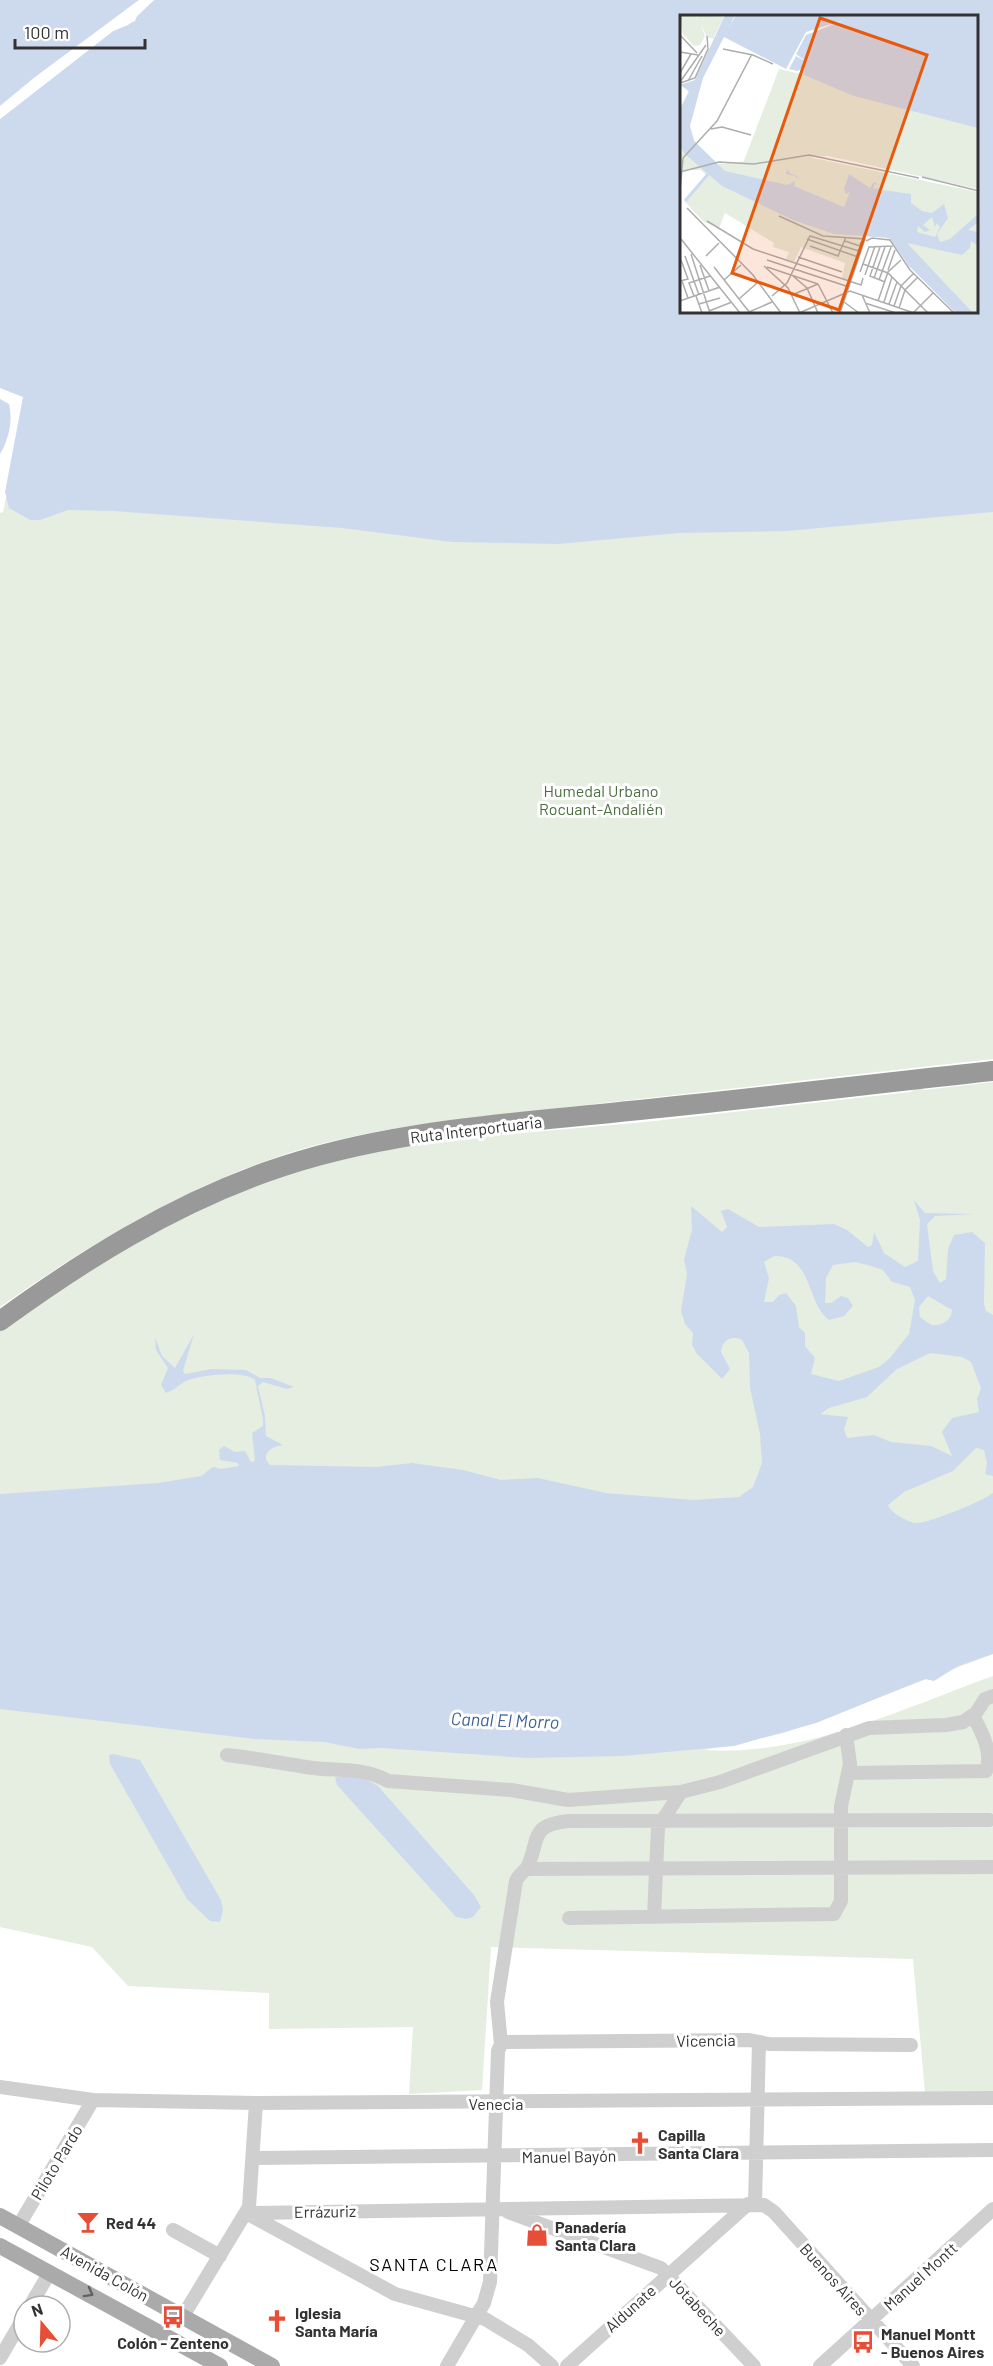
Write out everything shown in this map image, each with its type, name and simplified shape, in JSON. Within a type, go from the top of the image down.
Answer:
[{"type":"highway","name":"Ruta Interportuaria","points":[[0,1321],[62,1276],[153,1222],[241,1182],[334,1152],[448,1131],[993,1071]]},
{"type":"main road","name":"Avenida Colón","points":[[0,2216],[272,2366]]},
{"type":"main road","name":"Avenida Colón","points":[[0,2246],[220,2366]]},
{"type":"main road","points":[[50,2272],[62,2260],[75,2256]]},
{"type":"street","points":[[227,1755],[289,1762],[306,1767],[374,1773],[388,1781],[511,1790],[558,1800],[681,1792],[720,1782],[846,1735],[880,1726],[946,1725],[963,1722],[973,1716],[985,1699],[993,1696]]},
{"type":"street","points":[[849,1773],[986,1771],[990,1761],[989,1751],[973,1716]]},
{"type":"street","points":[[569,1918],[830,1916],[840,1905],[842,1798],[849,1773],[850,1757],[846,1735]]},
{"type":"street","points":[[654,1917],[660,1822],[681,1792]]},
{"type":"street","points":[[447,2366],[484,2303],[490,2282],[496,2209],[498,2051],[501,2044],[497,2019],[499,1993],[516,1881],[527,1869],[537,1834],[545,1827],[569,1821],[989,1820]]},
{"type":"street","points":[[527,1869],[993,1868]]},
{"type":"street","name":"Vicencia","points":[[501,2044],[506,2042],[726,2040],[911,2044]]},
{"type":"street","points":[[752,2204],[757,2154],[759,2042]]},
{"type":"street","name":"Venecia","points":[[0,2087],[93,2100],[256,2103],[497,2104],[993,2098]]},
{"type":"street","name":"Piloto Pardo","points":[[19,2225],[93,2100]]},
{"type":"street","points":[[183,2316],[250,2203],[256,2103]]},
{"type":"street","name":"Manuel Bayón","points":[[253,2158],[993,2150]]},
{"type":"street","name":"Errázuriz","points":[[246,2213],[752,2204]]},
{"type":"street","name":"Aldunate","points":[[567,2366],[668,2274],[752,2204]]},
{"type":"street","name":"Buenos Aires","points":[[752,2204],[764,2205],[774,2212],[913,2366]]},
{"type":"street","name":"Jotabeche","points":[[496,2209],[658,2267],[668,2274],[753,2366]]},
{"type":"street","name":"Manuel Montt","points":[[820,2366],[993,2209]]},
{"type":"street","name":"Errázuriz","points":[[246,2213],[395,2294],[476,2316],[506,2331],[552,2366]]},
{"type":"street","points":[[173,2230],[220,2256]]},
{"type":"street","points":[[37,2294],[50,2272]]},
{"type":"street","points":[[0,2358],[12,2338]]},
{"type":"green space","name":"Humedal Urbano Rocuant-Andalién","points":[[27,395],[993,452],[993,1059],[462,1119],[398,1128],[334,1141],[292,1152],[253,1166],[177,1199],[104,1239],[0,1307],[0,513],[3,512]]},
{"type":"green space","points":[[993,1082],[993,1654],[784,1733],[704,1750],[741,1750],[778,1746],[815,1738],[887,1716],[993,1676],[993,2091],[925,2092],[913,1959],[491,1947],[482,2090],[409,2094],[413,2027],[269,2029],[269,1993],[128,1986],[92,1947],[0,1927],[0,1331],[95,1266],[184,1216],[252,1186],[330,1162],[385,1150],[489,1136],[646,1122],[910,1092],[920,1087],[924,1090]]},
{"type":"water","points":[[0,0],[139,0],[0,106]]},
{"type":"water","points":[[154,0],[993,0],[993,512],[787,531],[679,533],[558,544],[452,542],[342,528],[113,511],[68,510],[40,520],[30,520],[9,508],[5,492],[23,397],[0,388],[0,119],[113,31],[128,25]]},
{"type":"water","points":[[0,399],[9,404],[11,417],[8,436],[0,454]]},
{"type":"water","name":"Canal El Morro","points":[[914,1200],[925,1213],[975,1214],[935,1216],[927,1224],[933,1271],[940,1283],[946,1279],[948,1249],[954,1235],[972,1232],[985,1243],[984,1304],[986,1311],[993,1315],[993,1476],[985,1474],[987,1463],[984,1450],[976,1448],[953,1471],[904,1492],[888,1505],[903,1519],[921,1523],[954,1512],[993,1493],[993,1654],[958,1666],[934,1681],[925,1679],[816,1723],[734,1746],[623,1756],[528,1758],[381,1748],[359,1749],[324,1742],[254,1739],[0,1709],[0,1494],[158,1483],[201,1476],[213,1467],[221,1469],[239,1466],[238,1463],[220,1460],[219,1450],[224,1446],[235,1452],[245,1451],[251,1462],[255,1461],[252,1433],[263,1426],[263,1420],[255,1380],[241,1375],[211,1375],[186,1381],[166,1393],[161,1385],[168,1368],[156,1350],[155,1337],[162,1356],[175,1368],[194,1334],[183,1371],[185,1374],[212,1369],[246,1370],[260,1378],[271,1378],[294,1387],[287,1389],[263,1382],[258,1386],[265,1416],[266,1436],[283,1445],[267,1453],[266,1460],[270,1465],[376,1467],[412,1463],[463,1470],[501,1480],[538,1478],[606,1493],[693,1500],[739,1497],[753,1487],[762,1463],[760,1434],[750,1388],[749,1353],[742,1340],[735,1338],[725,1342],[721,1352],[730,1369],[722,1379],[697,1354],[692,1345],[693,1333],[685,1324],[681,1311],[687,1274],[684,1259],[692,1230],[691,1206],[722,1232],[727,1227],[721,1211],[728,1209],[759,1227],[834,1224],[847,1230],[868,1247],[872,1245],[874,1232],[884,1253],[905,1267],[918,1261],[920,1220]],"holes":[[[774,1256],[787,1258],[796,1263],[808,1281],[816,1303],[829,1320],[844,1316],[853,1306],[848,1298],[841,1296],[831,1303],[825,1303],[826,1278],[833,1265],[855,1262],[883,1270],[892,1282],[910,1287],[915,1300],[909,1334],[889,1359],[879,1367],[839,1381],[811,1374],[815,1358],[805,1346],[805,1333],[799,1327],[796,1306],[786,1293],[779,1295],[773,1302],[764,1302],[769,1278],[764,1262]],[[928,1296],[952,1310],[952,1314],[945,1322],[931,1325],[920,1317],[919,1307]],[[930,1353],[962,1357],[971,1362],[981,1388],[977,1399],[979,1412],[952,1418],[942,1432],[952,1456],[931,1446],[891,1442],[874,1435],[847,1438],[844,1429],[848,1417],[820,1414],[829,1408],[867,1397],[897,1369]]]},
{"type":"water","points":[[109,1755],[140,1760],[221,1900],[223,1910],[220,1922],[210,1921],[187,1899],[110,1764]]},
{"type":"water","points":[[335,1777],[362,1777],[378,1786],[474,1895],[481,1907],[473,1917],[466,1919],[456,1917],[337,1785]]},
{"type":"pier","points":[[142,0],[0,109],[0,106],[35,77]]},
{"type":"pier","points":[[150,0],[154,0],[138,13],[135,21],[113,31],[0,119],[0,115],[111,28],[132,19],[136,12]]},
{"type":"place","name":"Capilla Santa Clara","points":[[640,2143]]},
{"type":"place","name":"Red 44","points":[[88,2222]]},
{"type":"place","name":"Panadería Santa Clara","points":[[537,2235]]},
{"type":"place","name":"Colón - Zenteno","points":[[173,2317]]},
{"type":"place","name":"Iglesia Santa María","points":[[277,2321]]},
{"type":"place","name":"Manuel Montt - Buenos Aires","points":[[863,2342]]},
{"type":"district","name":"SANTA CLARA","points":[[434,2264]]}]
